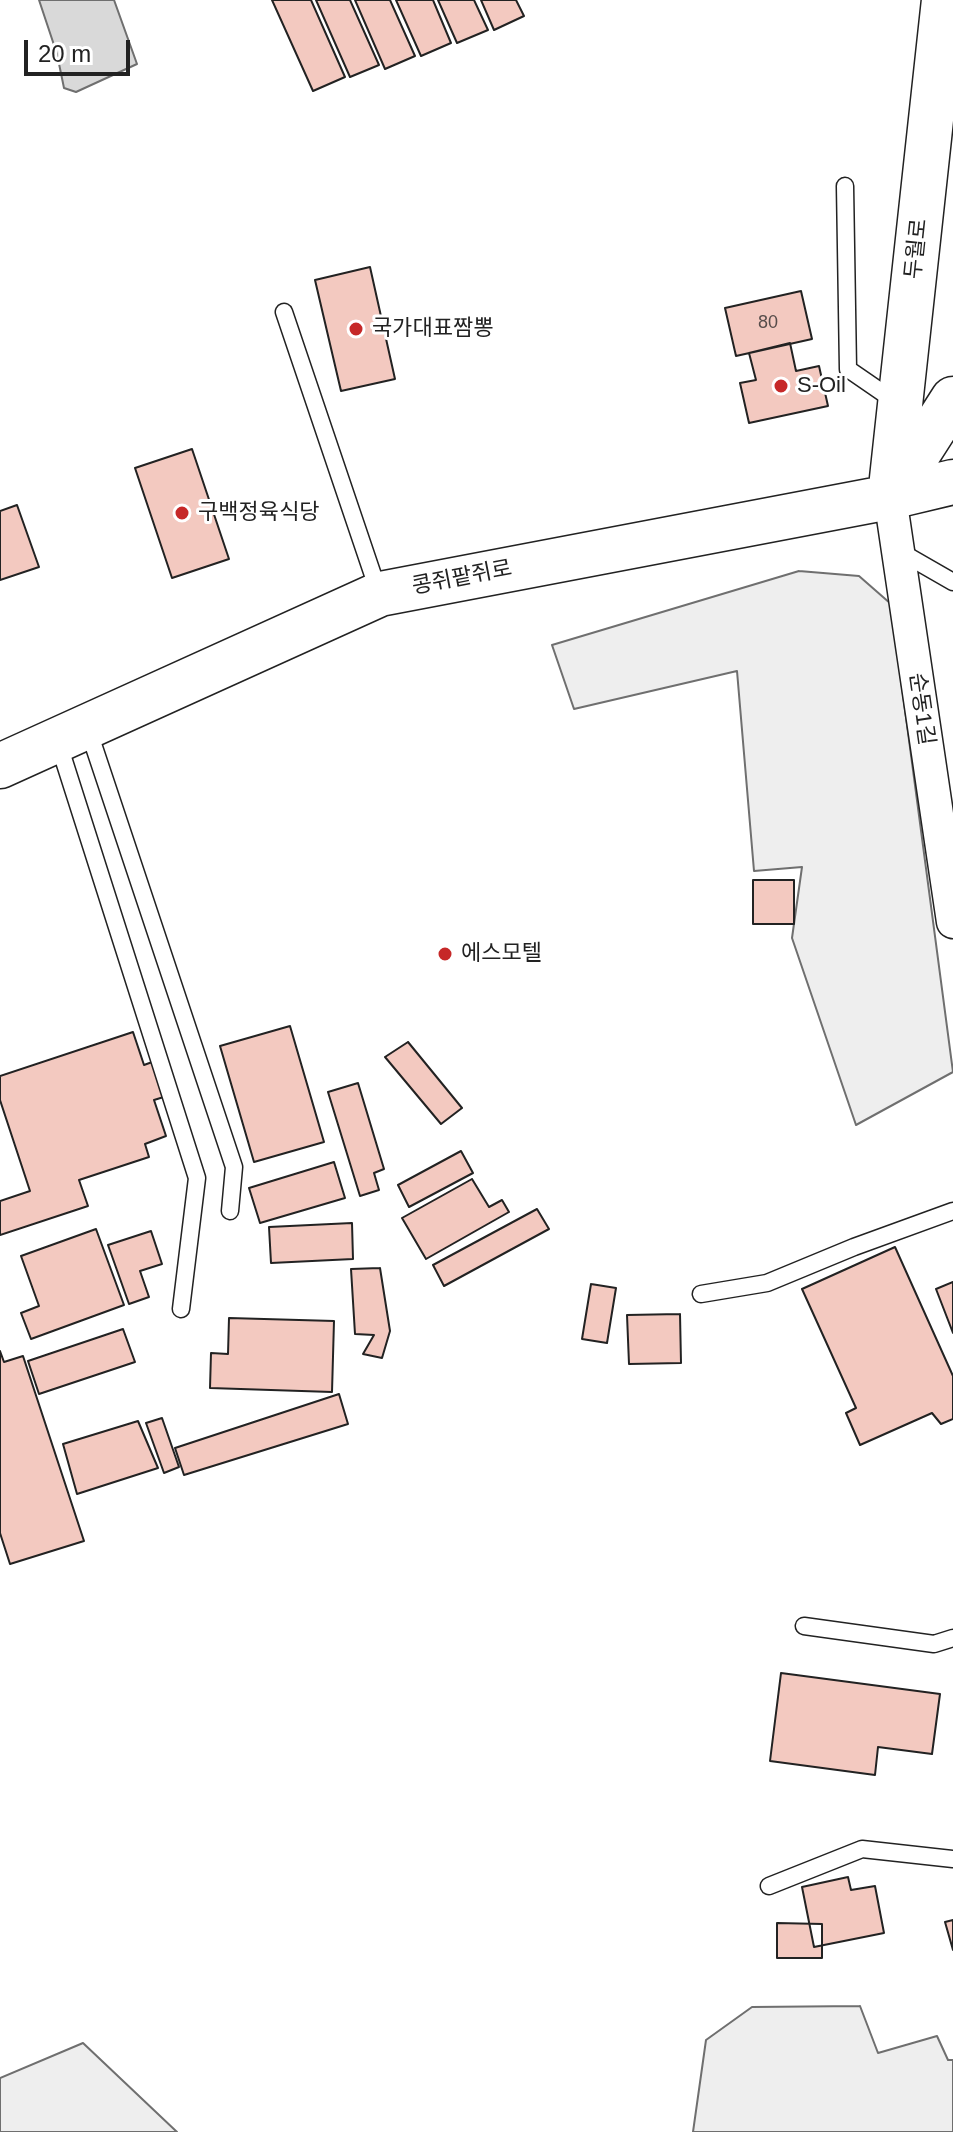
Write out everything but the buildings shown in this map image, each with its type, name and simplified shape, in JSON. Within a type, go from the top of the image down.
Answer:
[{"type":"main road","name":"두월로","points":[[890,497],[944,0]]},
{"type":"main road","points":[[890,497],[953,399]]},
{"type":"main road","name":"콩쥐팥쥐로","points":[[0,766],[380,594],[890,497],[953,482]]},
{"type":"street","name":"순동1길","points":[[890,497],[953,922]]},
{"type":"lane","points":[[845,186],[848,369],[900,405]]},
{"type":"lane","points":[[284,312],[380,594]]},
{"type":"lane","points":[[898,550],[953,582]]},
{"type":"lane","points":[[72,734],[234,1167],[230,1211]]},
{"type":"lane","points":[[72,734],[197,1178],[181,1309]]},
{"type":"lane","points":[[701,1294],[767,1283],[953,1211]]},
{"type":"lane","points":[[804,1626],[934,1644],[953,1638]]},
{"type":"lane","points":[[769,1886],[862,1849],[953,1859]]},
{"type":"shaded area","points":[[39,0],[114,0],[137,64],[76,92],[64,88],[57,54]]},
{"type":"shaded area","points":[[799,571],[859,576],[891,604],[953,1072],[856,1125],[792,938],[802,867],[754,871],[737,671],[574,709],[552,645]]},
{"type":"shaded area","points":[[860,2006],[878,2053],[937,2036],[948,2060],[953,2060],[953,2132],[693,2132],[706,2040],[752,2007]]},
{"type":"shaded area","points":[[83,2043],[177,2132],[0,2132],[0,2078]]},
{"type":"place","name":"국가대표짬뽕","points":[[356,329]]},
{"type":"place","name":"S-Oil","points":[[781,386]]},
{"type":"place","name":"구백정육식당","points":[[182,513]]},
{"type":"place","name":"에스모텔","points":[[445,954]]}]
